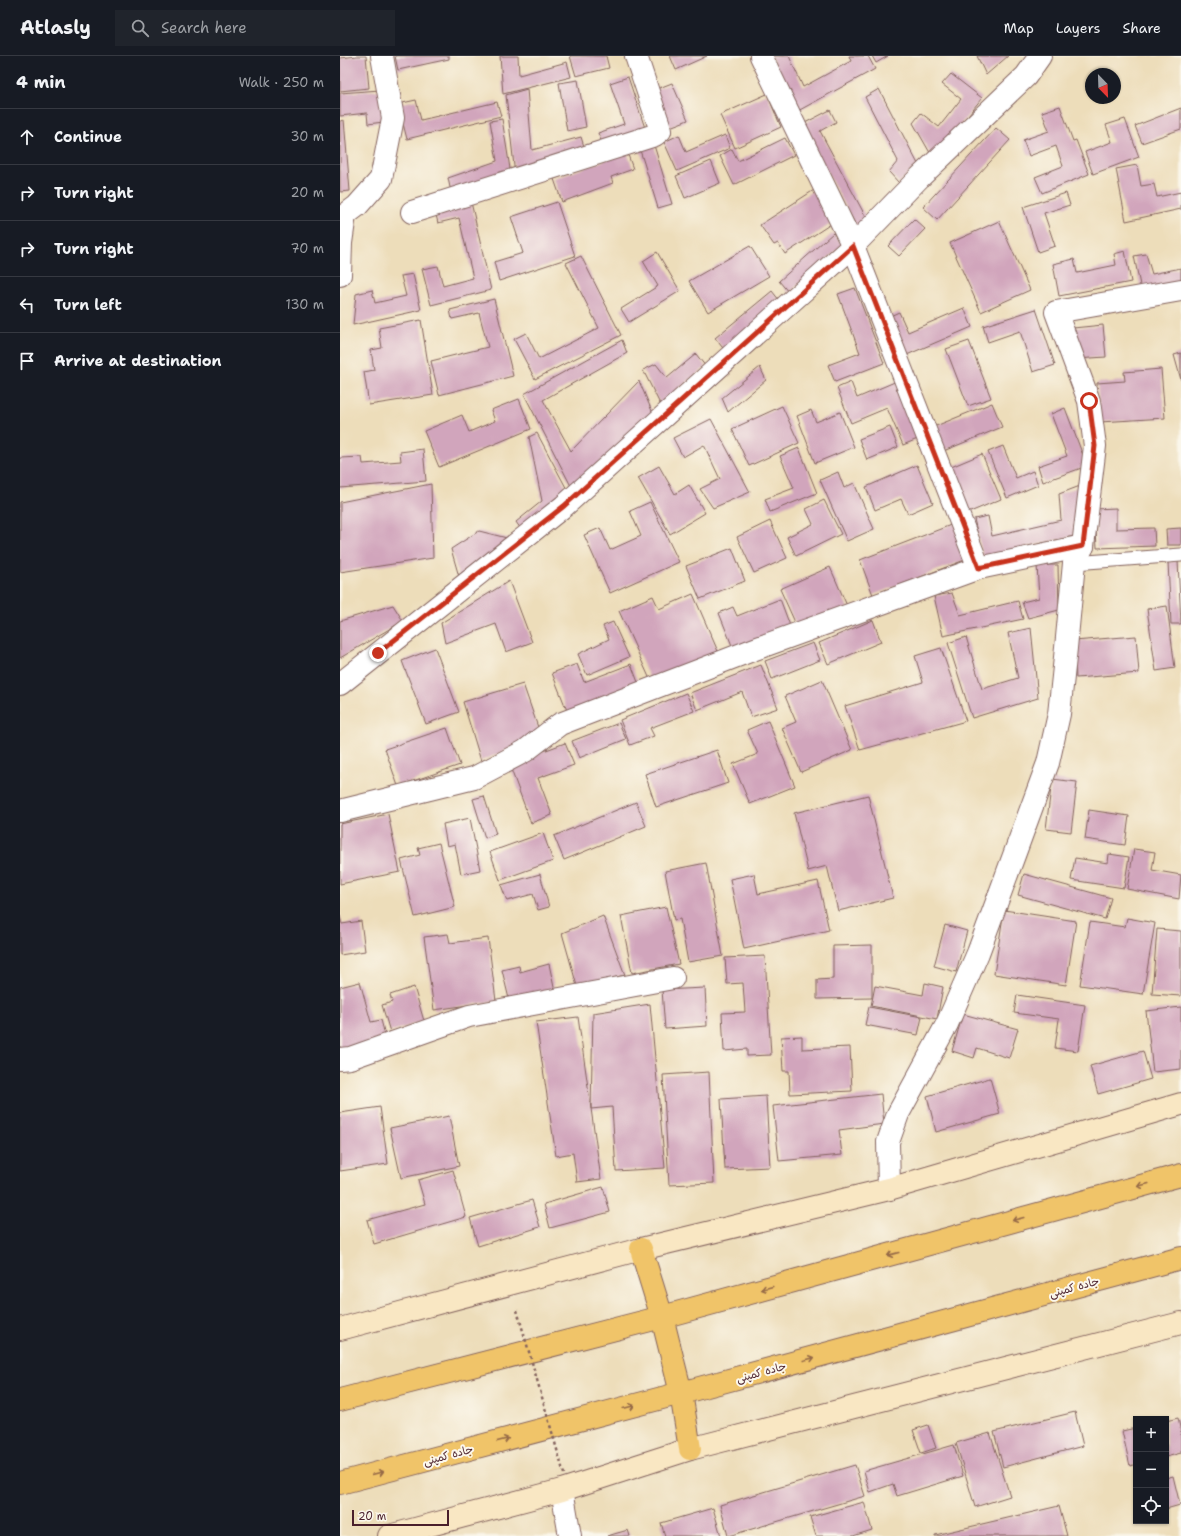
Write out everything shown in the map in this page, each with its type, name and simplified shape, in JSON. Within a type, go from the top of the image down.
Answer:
[{"type":"highway","points":[[340,1400],[662,1317],[1181,1175]]},
{"type":"highway","points":[[641,1249],[662,1317],[681,1393],[690,1450]]},
{"type":"highway","name":"جاده کمپنی","points":[[340,1483],[1181,1258]]},
{"type":"street","points":[[340,276],[343,215],[357,206],[381,179],[393,118],[382,56]]},
{"type":"street","points":[[412,212],[655,135],[660,131],[659,125],[636,56]]},
{"type":"street","points":[[761,56],[853,246],[979,568]]},
{"type":"street","points":[[340,684],[564,506],[853,246],[920,177],[1026,76],[1040,56]]},
{"type":"street","points":[[889,1189],[888,1142],[898,1114],[947,1024],[978,953],[1048,763],[1059,714],[1078,555],[1095,446],[1089,401],[1056,312],[1181,290]]},
{"type":"street","points":[[340,811],[474,778],[525,751],[560,724],[755,649],[979,568],[1078,555]]},
{"type":"street","points":[[340,1059],[350,1058],[469,1016],[673,978]]},
{"type":"street","points":[[340,1329],[641,1249],[889,1189],[1181,1104]]},
{"type":"street","points":[[389,1536],[563,1482],[1177,1328]]},
{"type":"street","points":[[563,1482],[570,1536]]},
{"type":"lane","points":[[1078,555],[1181,555]]},
{"type":"path","points":[[517,1310],[563,1482]]},
{"type":"building","points":[[366,56],[369,88],[340,91],[340,58]]},
{"type":"building","points":[[395,56],[449,56],[449,59],[398,70]]},
{"type":"building","points":[[500,56],[518,56],[519,75],[567,62],[571,77],[503,94]]},
{"type":"building","points":[[570,56],[606,56],[609,68],[576,76]]},
{"type":"building","points":[[670,56],[707,56],[676,70]]},
{"type":"building","points":[[771,56],[789,56],[803,87],[851,61],[849,56],[868,56],[875,69],[796,112]]},
{"type":"building","points":[[872,56],[888,56],[876,63]]},
{"type":"building","points":[[977,56],[1008,56],[986,75]]},
{"type":"building","points":[[951,74],[982,98],[933,158],[913,123],[921,113],[939,127],[961,99],[942,84]]},
{"type":"building","points":[[628,77],[647,134],[604,149],[598,133],[624,124],[610,83]]},
{"type":"building","points":[[578,80],[586,127],[567,131],[559,83]]},
{"type":"building","points":[[672,83],[688,120],[670,127],[654,90]]},
{"type":"building","points":[[527,89],[532,150],[581,137],[586,153],[515,175],[506,95]]},
{"type":"building","points":[[879,89],[918,164],[899,183],[889,172],[898,161],[865,97]]},
{"type":"building","points":[[380,90],[383,122],[368,124],[367,113],[340,116],[340,93]]},
{"type":"building","points":[[767,94],[781,127],[735,148],[720,115]]},
{"type":"building","points":[[416,100],[421,120],[497,102],[501,116],[407,139],[398,104]]},
{"type":"building","points":[[1060,106],[1073,141],[1076,140],[1089,174],[1042,193],[1035,177],[1063,166],[1056,146],[1029,156],[1023,140],[1049,131],[1042,112]]},
{"type":"building","points":[[1181,108],[1181,129],[1142,143],[1135,126]]},
{"type":"building","points":[[830,110],[836,122],[820,131],[868,221],[857,227],[801,125]]},
{"type":"building","points":[[502,119],[511,175],[451,192],[448,178],[497,161],[490,121]]},
{"type":"building","points":[[1125,119],[1139,157],[1093,174],[1085,152],[1112,142],[1106,125]]},
{"type":"building","points":[[344,120],[350,191],[340,192],[340,121]]},
{"type":"building","points":[[996,128],[1010,140],[937,220],[923,207]]},
{"type":"building","points":[[679,135],[686,152],[725,135],[730,148],[677,171],[664,142]]},
{"type":"building","points":[[785,138],[794,155],[734,185],[720,156],[732,149],[738,161]]},
{"type":"building","points":[[653,142],[672,204],[658,208],[639,147]]},
{"type":"building","points":[[627,152],[633,169],[611,177],[613,183],[562,202],[554,179]]},
{"type":"building","points":[[711,161],[720,183],[685,198],[676,176]]},
{"type":"building","points":[[1137,165],[1141,186],[1154,184],[1157,197],[1181,192],[1181,209],[1126,221],[1116,169]]},
{"type":"building","points":[[814,190],[834,222],[785,254],[778,243],[774,245],[760,225]]},
{"type":"building","points":[[1066,193],[1070,205],[1044,213],[1055,246],[1038,252],[1023,207]]},
{"type":"building","points":[[471,202],[491,290],[431,305],[422,269],[438,266],[443,286],[473,278],[459,218],[438,223],[435,211]]},
{"type":"building","points":[[557,202],[575,256],[499,281],[494,262],[523,253],[511,217]]},
{"type":"building","points":[[914,219],[925,229],[899,256],[888,246]]},
{"type":"building","points":[[999,221],[1030,290],[981,312],[950,243]]},
{"type":"building","points":[[833,233],[843,245],[789,293],[779,281]]},
{"type":"building","points":[[750,246],[769,276],[708,312],[689,281]]},
{"type":"building","points":[[1125,251],[1131,282],[1059,296],[1053,264],[1074,259],[1077,273],[1116,265],[1114,254]]},
{"type":"building","points":[[657,252],[680,291],[629,322],[621,309],[658,286],[643,261]]},
{"type":"building","points":[[1146,254],[1152,274],[1181,268],[1181,287],[1142,295],[1134,256]]},
{"type":"building","points":[[581,256],[621,335],[535,379],[514,339],[526,333],[539,359],[599,328],[566,263]]},
{"type":"building","points":[[413,274],[421,310],[353,325],[356,294],[372,290],[375,303],[406,296],[401,276]]},
{"type":"building","points":[[855,288],[884,363],[835,382],[828,365],[860,353],[838,294]]},
{"type":"building","points":[[772,291],[783,305],[726,352],[715,338]]},
{"type":"building","points":[[494,299],[513,376],[439,395],[431,361],[488,347],[479,313],[452,319],[450,310]]},
{"type":"building","points":[[964,308],[972,327],[902,357],[886,318],[899,312],[908,332]]},
{"type":"building","points":[[1036,309],[1055,365],[1033,372],[1020,331],[988,342],[983,326]]},
{"type":"building","points":[[421,320],[433,395],[369,405],[364,372],[374,370],[371,350],[382,348],[379,328]]},
{"type":"building","points":[[1103,325],[1106,357],[1076,359],[1073,328]]},
{"type":"building","points":[[622,340],[627,353],[543,400],[571,451],[639,381],[655,418],[571,486],[524,394]]},
{"type":"building","points":[[969,341],[991,398],[968,406],[946,349]]},
{"type":"building","points":[[1181,353],[1181,380],[1174,355]]},
{"type":"building","points":[[696,354],[706,367],[660,404],[643,370],[656,364],[667,378]]},
{"type":"building","points":[[760,367],[766,380],[728,412],[722,398]]},
{"type":"building","points":[[1161,369],[1165,418],[1100,422],[1097,383],[1125,381],[1124,372]]},
{"type":"building","points":[[897,381],[920,438],[903,445],[887,408],[851,423],[837,388],[851,382],[857,398]]},
{"type":"building","points":[[519,399],[531,429],[439,467],[424,431],[462,415],[469,432],[495,421],[491,410]]},
{"type":"building","points":[[992,403],[1002,427],[941,452],[931,428]]},
{"type":"building","points":[[782,406],[799,443],[749,466],[732,429]]},
{"type":"building","points":[[1065,408],[1087,466],[1043,482],[1038,466],[1067,456],[1051,414]]},
{"type":"building","points":[[811,410],[816,422],[840,412],[854,447],[815,463],[797,416]]},
{"type":"building","points":[[711,419],[750,492],[713,508],[700,489],[720,479],[704,445],[683,457],[673,438]]},
{"type":"building","points":[[890,427],[898,447],[867,460],[859,439]]},
{"type":"building","points":[[537,433],[570,495],[523,532],[516,522],[542,501],[529,437]]},
{"type":"building","points":[[1003,446],[1016,478],[1033,471],[1038,485],[1007,498],[988,452]]},
{"type":"building","points":[[799,448],[817,493],[770,512],[765,499],[794,488],[780,456]]},
{"type":"building","points":[[423,449],[426,481],[340,488],[340,458],[362,457],[363,464],[401,461],[400,452]]},
{"type":"building","points":[[982,454],[1001,499],[963,515],[944,470]]},
{"type":"building","points":[[917,465],[933,503],[908,514],[901,499],[875,510],[866,487]]},
{"type":"building","points":[[659,466],[675,494],[689,485],[705,513],[670,534],[638,478]]},
{"type":"building","points":[[838,472],[844,488],[854,483],[874,529],[847,541],[820,480]]},
{"type":"building","points":[[431,484],[433,558],[340,572],[340,502]]},
{"type":"building","points":[[1080,486],[1074,536],[983,557],[974,519],[988,516],[992,536],[1061,520],[1059,494]]},
{"type":"building","points":[[824,500],[841,534],[796,556],[787,537],[813,524],[806,509]]},
{"type":"building","points":[[650,502],[679,562],[610,593],[584,535],[600,528],[610,550],[641,536],[630,511]]},
{"type":"building","points":[[1116,508],[1116,529],[1154,528],[1155,546],[1097,548],[1095,509]]},
{"type":"building","points":[[770,521],[787,558],[754,573],[737,537]]},
{"type":"building","points":[[956,523],[970,558],[873,595],[860,560]]},
{"type":"building","points":[[1181,528],[1181,545],[1167,545],[1166,529]]},
{"type":"building","points":[[479,531],[511,539],[460,580],[451,549]]},
{"type":"building","points":[[732,548],[745,581],[700,599],[686,566]]},
{"type":"building","points":[[1178,561],[1181,624],[1171,624],[1168,562]]},
{"type":"building","points":[[1037,565],[1058,565],[1059,610],[1028,618],[1022,602],[1039,598]]},
{"type":"building","points":[[830,567],[848,608],[798,629],[780,589]]},
{"type":"building","points":[[509,581],[532,642],[506,652],[496,624],[445,643],[441,623]]},
{"type":"building","points":[[952,593],[960,615],[1018,601],[1023,619],[943,636],[934,596]]},
{"type":"building","points":[[693,594],[720,656],[653,686],[619,611],[653,596],[659,609]]},
{"type":"building","points":[[780,599],[792,631],[735,653],[719,613],[733,607],[737,616]]},
{"type":"building","points":[[393,605],[403,621],[340,658],[340,621]]},
{"type":"building","points":[[1167,606],[1175,668],[1156,671],[1147,609]]},
{"type":"building","points":[[873,620],[881,642],[828,664],[819,643]]},
{"type":"building","points":[[613,622],[629,657],[587,675],[578,654],[609,639],[603,626]]},
{"type":"building","points":[[1031,628],[1038,698],[972,718],[948,643],[966,637],[982,689],[1018,678],[1008,633]]},
{"type":"building","points":[[1136,636],[1139,673],[1076,678],[1074,641]]},
{"type":"building","points":[[813,643],[820,660],[772,679],[765,661]]},
{"type":"building","points":[[435,648],[459,712],[426,724],[402,661]]},
{"type":"building","points":[[941,648],[966,721],[860,750],[845,706],[923,682],[915,656]]},
{"type":"building","points":[[577,664],[584,682],[631,664],[641,690],[570,718],[552,673]]},
{"type":"building","points":[[761,665],[778,708],[751,717],[742,692],[697,710],[690,693]]},
{"type":"building","points":[[822,680],[852,750],[801,772],[782,728],[796,722],[785,696]]},
{"type":"building","points":[[523,684],[541,736],[481,761],[463,702]]},
{"type":"building","points":[[686,693],[694,711],[650,728],[654,736],[630,745],[620,720]]},
{"type":"building","points":[[768,721],[795,786],[750,804],[733,764],[758,754],[747,730]]},
{"type":"building","points":[[619,723],[626,739],[579,758],[572,741]]},
{"type":"building","points":[[447,728],[460,765],[398,786],[385,749]]},
{"type":"building","points":[[565,743],[574,765],[538,778],[552,815],[531,823],[509,764]]},
{"type":"building","points":[[717,750],[728,783],[656,807],[645,774]]},
{"type":"building","points":[[1052,779],[1077,782],[1071,832],[1046,829]]},
{"type":"building","points":[[868,795],[893,898],[838,911],[827,866],[808,871],[794,813]]},
{"type":"building","points":[[484,796],[496,834],[485,838],[473,799]]},
{"type":"building","points":[[636,802],[646,826],[564,860],[554,836]]},
{"type":"building","points":[[1089,810],[1129,816],[1125,845],[1085,839]]},
{"type":"building","points":[[388,814],[400,872],[340,884],[340,824]]},
{"type":"building","points":[[470,818],[480,870],[461,874],[455,844],[447,846],[443,824]]},
{"type":"building","points":[[543,833],[553,861],[500,880],[490,852]]},
{"type":"building","points":[[439,843],[455,907],[415,917],[401,860],[420,855],[418,848]]},
{"type":"building","points":[[1134,849],[1155,852],[1152,870],[1181,875],[1179,899],[1127,889]]},
{"type":"building","points":[[1109,854],[1129,857],[1124,888],[1071,880],[1075,858],[1108,863]]},
{"type":"building","points":[[706,863],[723,956],[688,962],[680,919],[674,920],[665,871]]},
{"type":"building","points":[[540,874],[549,907],[538,910],[533,894],[507,901],[501,885]]},
{"type":"building","points":[[754,874],[758,894],[818,881],[829,930],[744,949],[730,879]]},
{"type":"building","points":[[1024,874],[1111,898],[1105,919],[1018,895]]},
{"type":"building","points":[[666,907],[679,964],[632,973],[621,916]]},
{"type":"building","points":[[1004,910],[1076,921],[1066,985],[994,974]]},
{"type":"building","points":[[340,916],[342,924],[361,921],[365,951],[340,955]]},
{"type":"building","points":[[603,916],[625,975],[577,986],[562,933]]},
{"type":"building","points":[[1127,918],[1155,923],[1143,994],[1080,985],[1090,922],[1125,927]]},
{"type":"building","points":[[945,925],[967,931],[956,972],[934,966]]},
{"type":"building","points":[[1157,929],[1181,931],[1181,996],[1152,994]]},
{"type":"building","points":[[448,934],[450,943],[488,938],[496,1001],[434,1010],[424,937]]},
{"type":"building","points":[[872,945],[872,998],[817,999],[817,980],[833,979],[833,946]]},
{"type":"building","points":[[765,956],[771,1055],[747,1056],[747,1049],[724,1051],[722,1013],[745,1012],[743,983],[727,984],[725,958]]},
{"type":"building","points":[[549,964],[555,992],[510,1003],[502,970],[519,966],[520,972]]},
{"type":"building","points":[[360,982],[371,1022],[381,1020],[386,1039],[340,1051],[340,987]]},
{"type":"building","points":[[925,983],[943,987],[937,1019],[871,1006],[875,986],[923,995]]},
{"type":"building","points":[[414,987],[424,1021],[390,1032],[382,1005],[392,1002],[390,995]]},
{"type":"building","points":[[705,988],[707,1026],[665,1029],[662,990]]},
{"type":"building","points":[[1017,995],[1085,1005],[1078,1051],[1055,1048],[1059,1019],[1014,1013]]},
{"type":"building","points":[[650,1004],[665,1168],[616,1171],[612,1107],[591,1109],[593,1013]]},
{"type":"building","points":[[869,1007],[922,1017],[918,1035],[865,1025]]},
{"type":"building","points":[[1181,1007],[1181,1069],[1153,1072],[1146,1011]]},
{"type":"building","points":[[963,1014],[1018,1029],[1009,1058],[977,1048],[974,1058],[952,1051]]},
{"type":"building","points":[[578,1017],[601,1179],[577,1182],[573,1153],[556,1156],[536,1022]]},
{"type":"building","points":[[802,1036],[802,1049],[850,1047],[852,1091],[790,1094],[789,1071],[783,1071],[781,1037]]},
{"type":"building","points":[[1143,1051],[1151,1079],[1098,1094],[1090,1066]]},
{"type":"building","points":[[709,1072],[714,1183],[669,1185],[663,1075]]},
{"type":"building","points":[[990,1078],[1000,1114],[936,1132],[927,1096]]},
{"type":"building","points":[[881,1094],[884,1124],[839,1130],[842,1155],[779,1161],[773,1106]]},
{"type":"building","points":[[766,1096],[770,1167],[725,1169],[721,1099]]},
{"type":"building","points":[[380,1107],[388,1164],[340,1171],[340,1113]]},
{"type":"building","points":[[449,1116],[459,1166],[401,1178],[390,1128]]},
{"type":"building","points":[[453,1170],[466,1217],[374,1244],[367,1220],[425,1204],[418,1180]]},
{"type":"building","points":[[603,1187],[610,1212],[550,1228],[544,1204]]},
{"type":"building","points":[[532,1200],[540,1227],[478,1246],[470,1218]]},
{"type":"building","points":[[1075,1412],[1083,1446],[1003,1467],[994,1432]]},
{"type":"building","points":[[1178,1418],[1181,1432],[1181,1453],[1169,1456],[1169,1452],[1169,1420]]},
{"type":"building","points":[[928,1425],[936,1448],[921,1453],[913,1430]]},
{"type":"building","points":[[1133,1429],[1133,1465],[1130,1466],[1122,1431]]},
{"type":"building","points":[[990,1433],[1010,1496],[975,1507],[956,1443]]},
{"type":"building","points":[[954,1445],[963,1476],[897,1496],[893,1484],[870,1492],[864,1471]]},
{"type":"building","points":[[855,1465],[865,1496],[728,1536],[720,1505]]},
{"type":"building","points":[[1173,1476],[1180,1505],[1169,1508],[1169,1488],[1169,1477]]},
{"type":"building","points":[[864,1502],[872,1530],[853,1536],[816,1536],[810,1517]]},
{"type":"building","points":[[1059,1506],[1067,1536],[935,1536],[935,1535]]},
{"type":"building","points":[[713,1508],[721,1536],[665,1536],[661,1523]]},
{"type":"building","points":[[628,1530],[630,1536],[607,1536]]},
{"type":"route","points":[[378,653],[564,506],[853,246],[979,568],[1083,546],[1095,446],[1089,401]]}]
